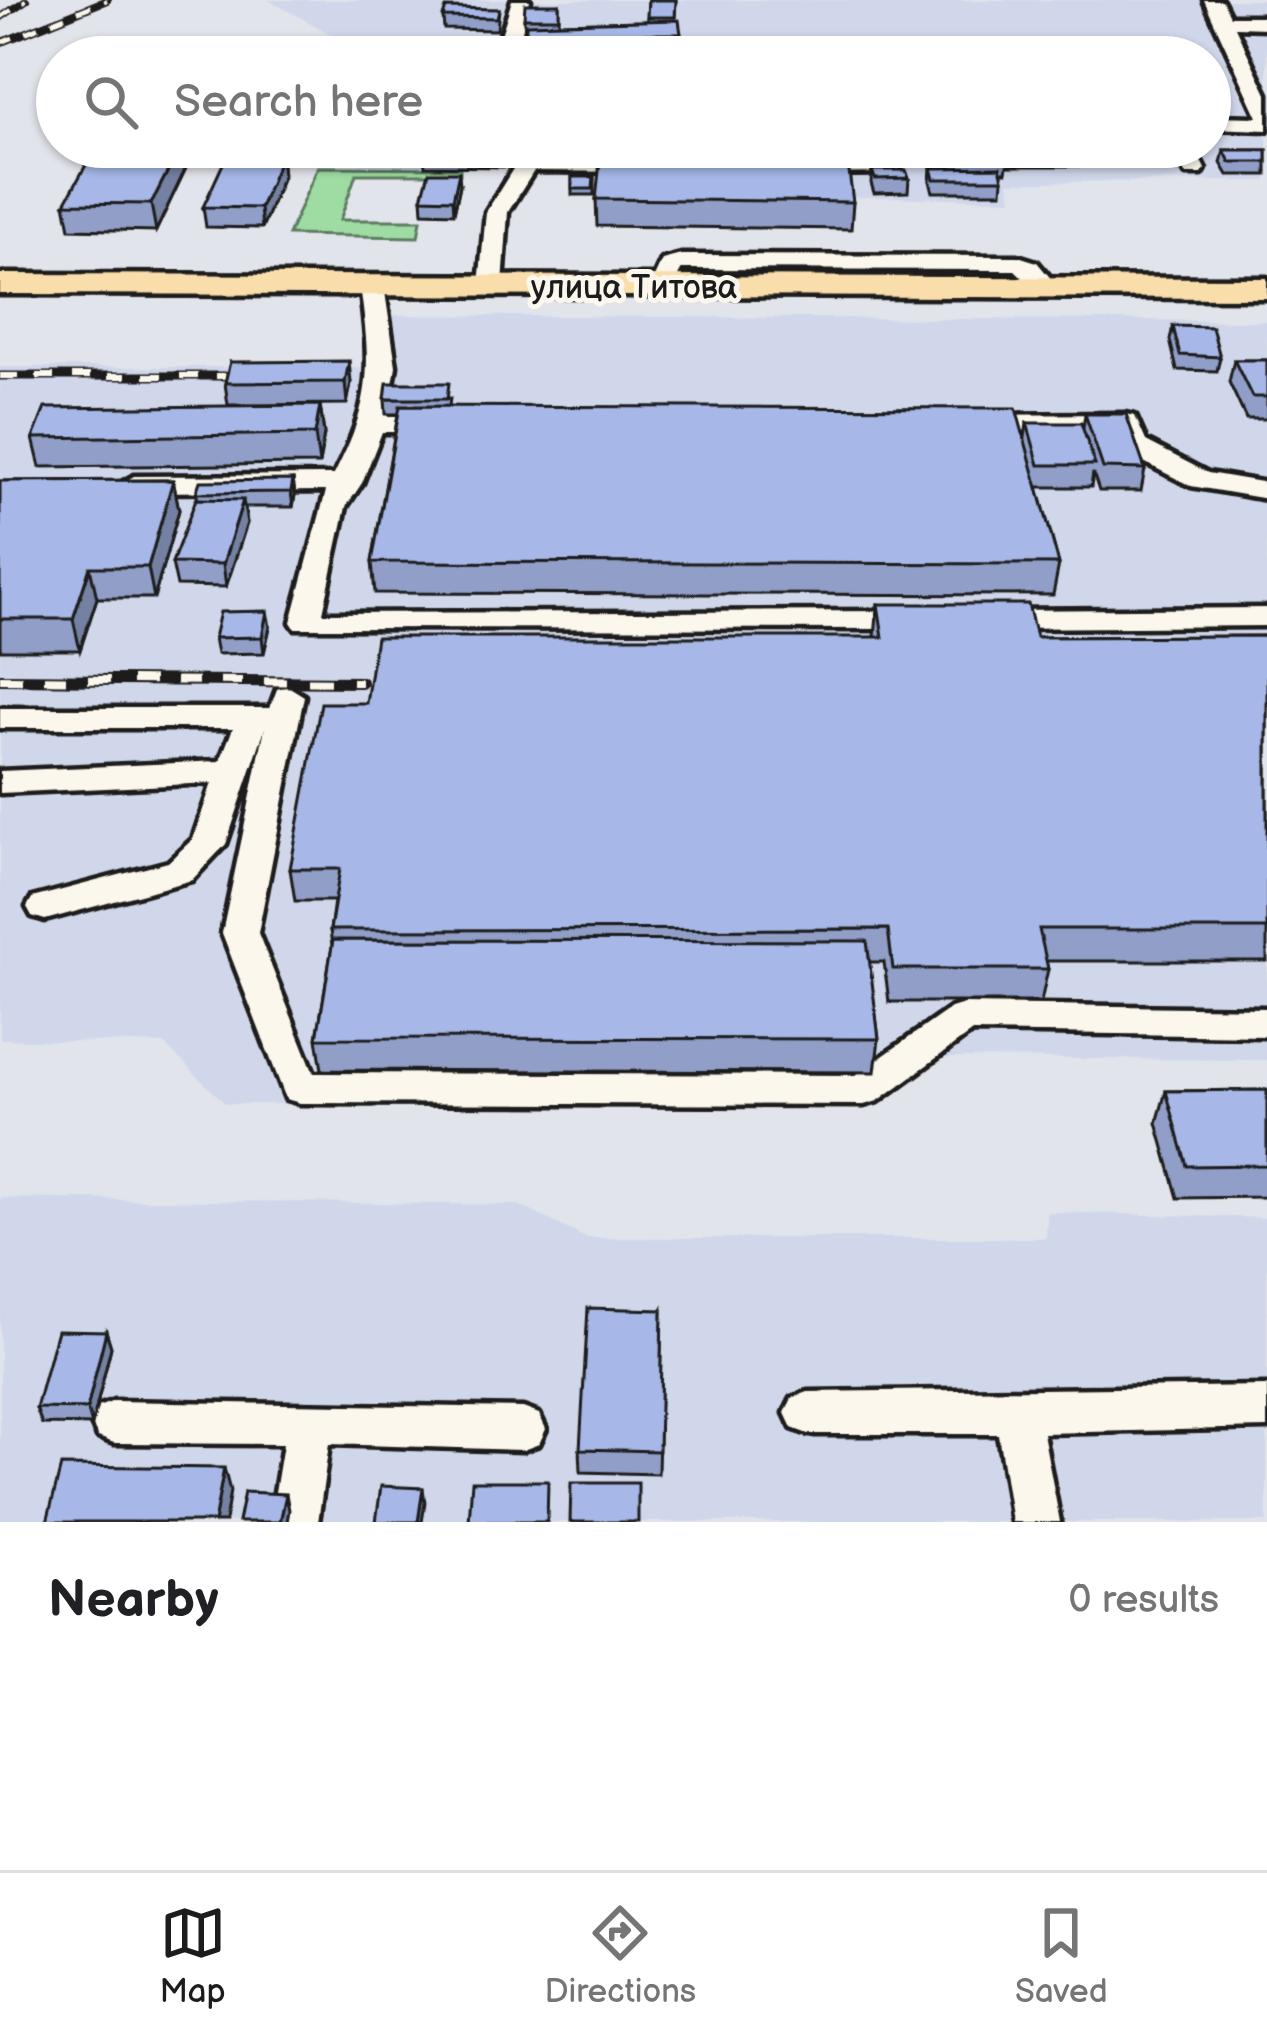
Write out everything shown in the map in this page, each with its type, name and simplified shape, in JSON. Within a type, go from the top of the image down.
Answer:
[{"type":"main road","name":"улица Титова","points":[[0,284],[1267,288]]},
{"type":"lane","points":[[511,36],[521,0]]},
{"type":"lane","points":[[1213,0],[1229,36]]},
{"type":"lane","points":[[1222,21],[1267,22]]},
{"type":"lane","points":[[1231,41],[1267,120],[1231,121]]},
{"type":"lane","points":[[491,285],[496,212],[521,168]]},
{"type":"lane","points":[[547,168],[556,174],[642,168]]},
{"type":"lane","points":[[785,168],[892,168]]},
{"type":"lane","points":[[372,285],[383,366],[373,424],[348,483],[332,507],[307,622],[1267,617]]},
{"type":"lane","points":[[962,423],[1126,422],[1134,446],[1201,480],[1267,491]]},
{"type":"lane","points":[[373,424],[467,424]]},
{"type":"lane","points":[[108,485],[348,483]]},
{"type":"lane","points":[[0,718],[275,711]]},
{"type":"lane","points":[[45,907],[180,871],[209,844],[232,771],[275,711]]},
{"type":"lane","points":[[275,711],[240,933],[300,1088],[864,1090],[964,1018],[1267,1022]]},
{"type":"lane","points":[[0,782],[232,771]]},
{"type":"lane","points":[[808,1413],[1267,1407]]},
{"type":"lane","points":[[1017,1413],[1036,1522]]},
{"type":"lane","points":[[114,1421],[523,1429]]},
{"type":"lane","points":[[294,1522],[309,1423]]},
{"type":"shaded area","points":[[268,0],[1267,0],[1267,181],[1009,182],[1012,199],[792,196],[789,171],[466,168],[1231,168],[1231,36],[335,36]]},
{"type":"shaded area","points":[[379,315],[1267,321],[1267,1060],[942,1058],[870,1105],[226,1104],[164,1044],[0,1039],[0,367],[369,367]]},
{"type":"shaded area","points":[[0,1198],[519,1205],[586,1238],[1046,1238],[1047,1212],[1267,1218],[1267,1522],[0,1522]]},
{"type":"green space","points":[[318,168],[460,168],[460,174],[356,174],[340,220],[421,220],[418,237],[288,235]]},
{"type":"building","points":[[648,0],[676,0],[675,17],[647,17]]},
{"type":"building","points":[[525,4],[559,4],[559,18],[524,18]]},
{"type":"building","points":[[446,8],[499,9],[497,18],[443,17]]},
{"type":"building","points":[[679,20],[681,34],[526,35],[526,24]]},
{"type":"building","points":[[1231,150],[1267,150],[1267,162],[1231,162]]},
{"type":"building","points":[[84,168],[169,168],[151,204],[65,203]]},
{"type":"building","points":[[221,168],[276,168],[260,208],[203,207]]},
{"type":"building","points":[[599,168],[849,168],[853,202],[596,199]]},
{"type":"building","points":[[931,168],[1000,168],[1003,179],[934,179]]},
{"type":"building","points":[[872,170],[906,170],[909,178],[875,179]]},
{"type":"building","points":[[429,172],[459,172],[453,199],[422,198]]},
{"type":"building","points":[[572,177],[594,177],[593,189],[572,189]]},
{"type":"building","points":[[1173,326],[1212,327],[1220,357],[1180,355]]},
{"type":"building","points":[[1234,360],[1267,360],[1267,397],[1252,397]]},
{"type":"building","points":[[349,361],[345,382],[225,383],[230,362]]},
{"type":"building","points":[[387,383],[449,383],[447,399],[385,399]]},
{"type":"building","points":[[320,405],[315,434],[33,438],[45,408]]},
{"type":"building","points":[[400,406],[1016,408],[1059,564],[372,562]]},
{"type":"building","points":[[1085,414],[1126,414],[1145,469],[1103,468]]},
{"type":"building","points":[[1027,423],[1081,423],[1095,465],[1039,465]]},
{"type":"building","points":[[173,480],[148,567],[90,567],[73,619],[0,619],[0,481]]},
{"type":"building","points":[[293,480],[291,492],[196,493],[200,481]]},
{"type":"building","points":[[196,499],[243,500],[223,564],[172,563]]},
{"type":"building","points":[[878,604],[1028,604],[1036,637],[1267,636],[1267,929],[1039,929],[1048,969],[893,969],[888,929],[330,930],[340,869],[290,869],[321,703],[366,703],[376,637],[883,637]]},
{"type":"building","points":[[267,611],[262,637],[214,638],[220,612]]},
{"type":"building","points":[[333,940],[867,941],[879,1039],[317,1038]]},
{"type":"building","points":[[1267,1090],[1267,1165],[1187,1166],[1166,1091]]},
{"type":"building","points":[[588,1308],[662,1310],[659,1451],[580,1449]]},
{"type":"building","points":[[57,1330],[106,1331],[87,1409],[36,1408]]},
{"type":"building","points":[[61,1466],[224,1468],[214,1522],[47,1522]]},
{"type":"building","points":[[472,1481],[548,1481],[547,1522],[469,1522]]},
{"type":"building","points":[[571,1483],[638,1483],[638,1522],[570,1522]]},
{"type":"building","points":[[381,1486],[423,1488],[418,1522],[376,1522]]},
{"type":"building","points":[[244,1492],[286,1494],[280,1522],[238,1522]]},
{"type":"railway","points":[[0,18],[26,0]]},
{"type":"railway","points":[[0,43],[107,0]]},
{"type":"railway","points":[[0,376],[258,376]]},
{"type":"railway","points":[[0,679],[361,682]]}]
